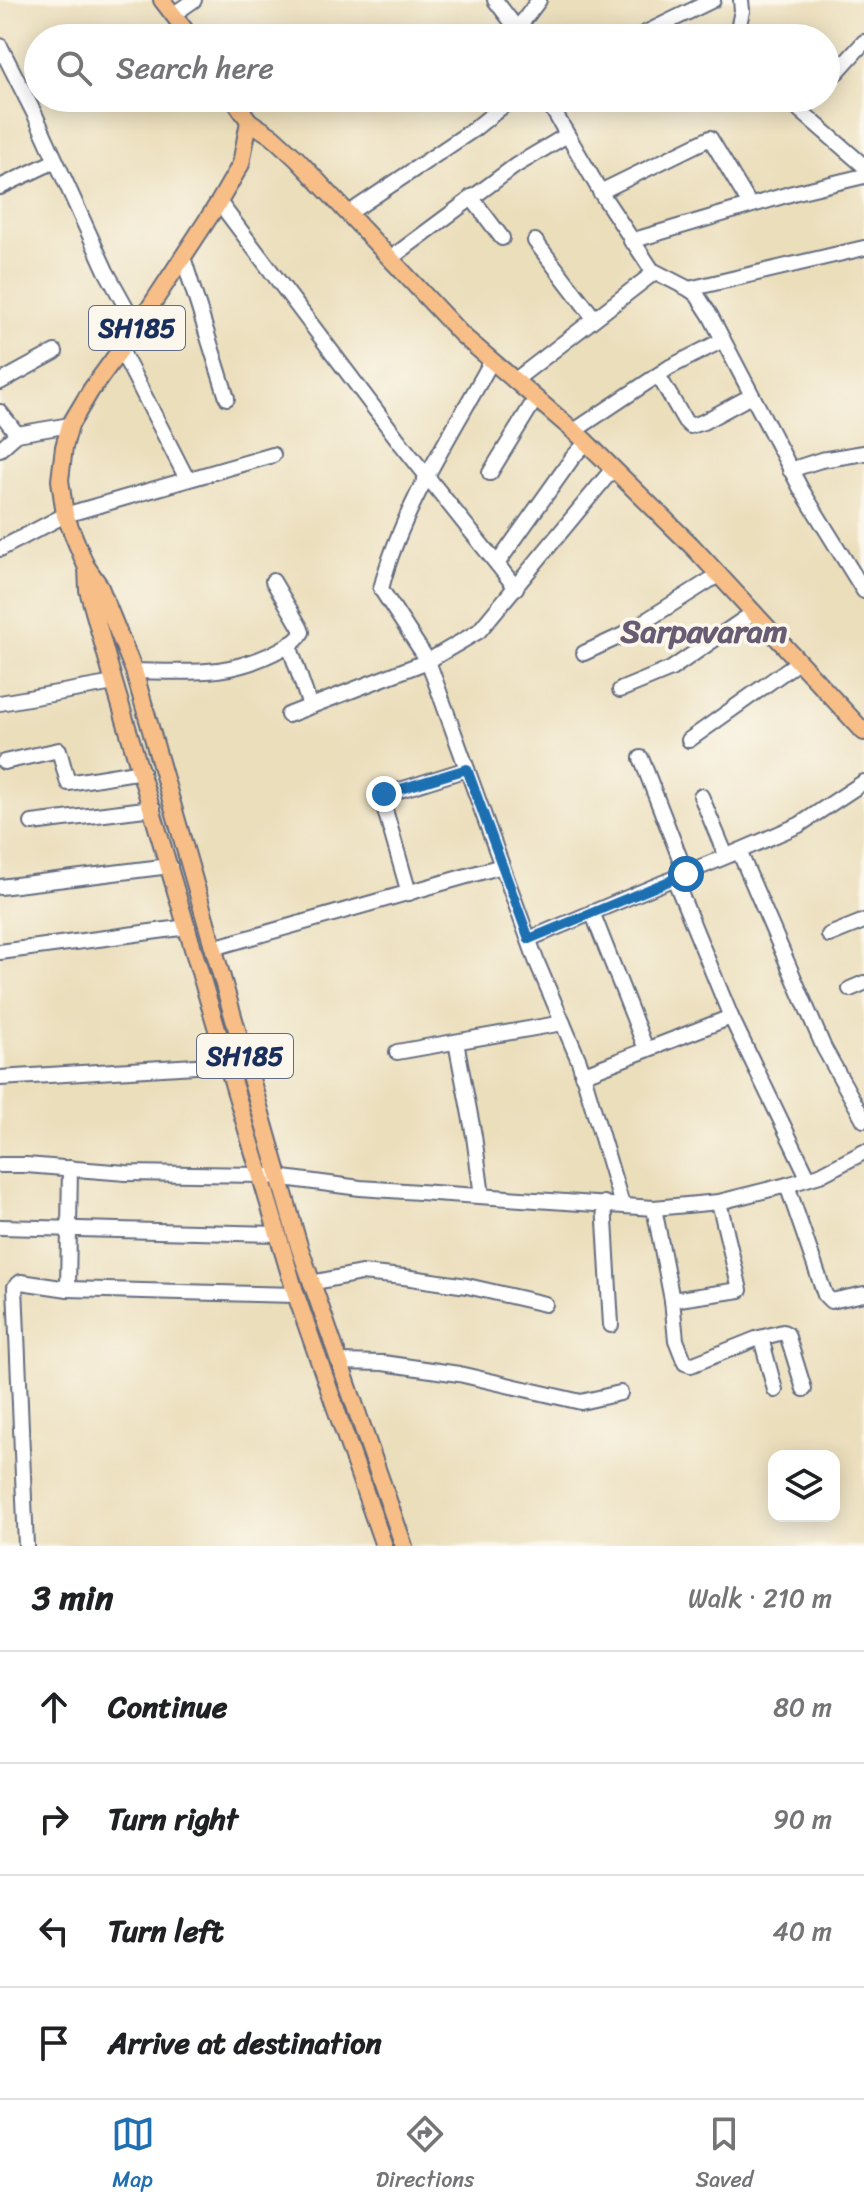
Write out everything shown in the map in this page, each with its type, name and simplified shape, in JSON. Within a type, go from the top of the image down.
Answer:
[{"type":"main road","points":[[162,0],[181,24]]},
{"type":"main road","points":[[243,112],[249,121],[297,159],[434,306],[491,362],[580,437],[693,547],[864,732]]},
{"type":"main road","name":"SH185","points":[[249,121],[241,164],[219,202],[70,425],[60,480],[65,515],[86,566],[99,585],[134,671],[311,1283],[404,1546]]},
{"type":"main road","name":"SH185","points":[[86,566],[88,590],[114,683],[296,1295],[384,1546]]},
{"type":"street","points":[[174,14],[194,0]]},
{"type":"street","points":[[495,0],[514,24]]},
{"type":"street","points":[[526,24],[539,0]]},
{"type":"street","points":[[664,24],[713,0]]},
{"type":"street","points":[[739,24],[741,0]]},
{"type":"street","points":[[840,69],[864,42]]},
{"type":"street","points":[[0,46],[24,92]]},
{"type":"street","points":[[33,112],[106,271],[137,327]]},
{"type":"street","points":[[349,213],[496,112]]},
{"type":"street","points":[[554,112],[600,192],[655,272],[697,295],[790,470],[864,591]]},
{"type":"street","points":[[803,112],[864,166]]},
{"type":"street","points":[[391,258],[515,166],[567,135]]},
{"type":"street","points":[[600,192],[710,138],[750,205]]},
{"type":"street","points":[[0,187],[55,161]]},
{"type":"street","points":[[631,241],[750,205],[864,176]]},
{"type":"street","points":[[471,197],[502,238]]},
{"type":"street","points":[[219,202],[516,588]]},
{"type":"street","points":[[535,241],[594,318]]},
{"type":"street","points":[[689,289],[864,248]]},
{"type":"street","points":[[183,257],[227,398]]},
{"type":"street","points":[[514,381],[655,272]]},
{"type":"street","points":[[497,564],[573,457],[580,437],[658,375],[723,340]]},
{"type":"street","points":[[121,350],[187,479]]},
{"type":"street","points":[[0,382],[55,352]]},
{"type":"street","points":[[491,362],[389,556],[381,589],[428,661],[582,1075],[622,1205]]},
{"type":"street","points":[[658,375],[690,426],[751,396]]},
{"type":"street","points":[[490,473],[536,398]]},
{"type":"street","points":[[0,412],[17,434]]},
{"type":"street","points":[[0,449],[17,434],[70,425]]},
{"type":"street","points":[[790,470],[821,460],[864,453]]},
{"type":"street","points":[[0,549],[65,515],[273,455]]},
{"type":"street","points":[[288,715],[428,661],[479,631],[612,470]]},
{"type":"street","points":[[584,653],[623,635],[718,575]]},
{"type":"street","points":[[134,671],[213,673],[235,668],[297,641],[302,632],[273,581]]},
{"type":"street","points":[[620,690],[671,669],[753,613]]},
{"type":"street","points":[[289,645],[310,706]]},
{"type":"street","points":[[689,740],[798,662]]},
{"type":"street","points":[[0,703],[114,683]]},
{"type":"street","points":[[4,762],[59,750],[68,783],[142,771]]},
{"type":"street","points":[[641,758],[731,1017],[808,1177]]},
{"type":"street","points":[[409,893],[381,796],[467,769]]},
{"type":"street","points":[[529,939],[799,825],[864,782]]},
{"type":"street","points":[[701,796],[732,854],[824,1048],[864,1120]]},
{"type":"street","points":[[32,823],[153,808]]},
{"type":"street","points":[[0,887],[170,866]]},
{"type":"street","points":[[213,948],[502,866]]},
{"type":"street","points":[[592,912],[646,1049]]},
{"type":"street","points":[[829,935],[864,921]]},
{"type":"street","points":[[0,952],[188,927]]},
{"type":"street","points":[[582,1075],[731,1017]]},
{"type":"street","points":[[397,1052],[563,1023]]},
{"type":"street","points":[[456,1042],[482,1196]]},
{"type":"street","points":[[0,1078],[228,1064]]},
{"type":"street","points":[[0,1165],[126,1173],[261,1175],[360,1188],[654,1208],[719,1202],[787,1185],[820,1175],[864,1152]]},
{"type":"street","points":[[68,1289],[70,1168]]},
{"type":"street","points":[[787,1185],[828,1299],[864,1294]]},
{"type":"street","points":[[672,1300],[740,1290],[719,1202]]},
{"type":"street","points":[[604,1203],[611,1325]]},
{"type":"street","points":[[654,1208],[672,1300],[676,1340],[685,1363],[691,1365],[777,1332],[787,1334],[804,1389]]},
{"type":"street","points":[[0,1227],[278,1234]]},
{"type":"street","points":[[311,1283],[361,1273],[467,1286],[545,1304]]},
{"type":"street","points":[[26,1546],[15,1287],[21,1282],[68,1289],[296,1295]]},
{"type":"street","points":[[761,1338],[775,1390]]},
{"type":"street","points":[[339,1362],[383,1363],[459,1374],[581,1402],[620,1393]]},
{"type":"district","name":"Sarpavaram","points":[[704,631]]},
{"type":"route","points":[[384,794],[467,769],[529,939],[686,874]]}]
